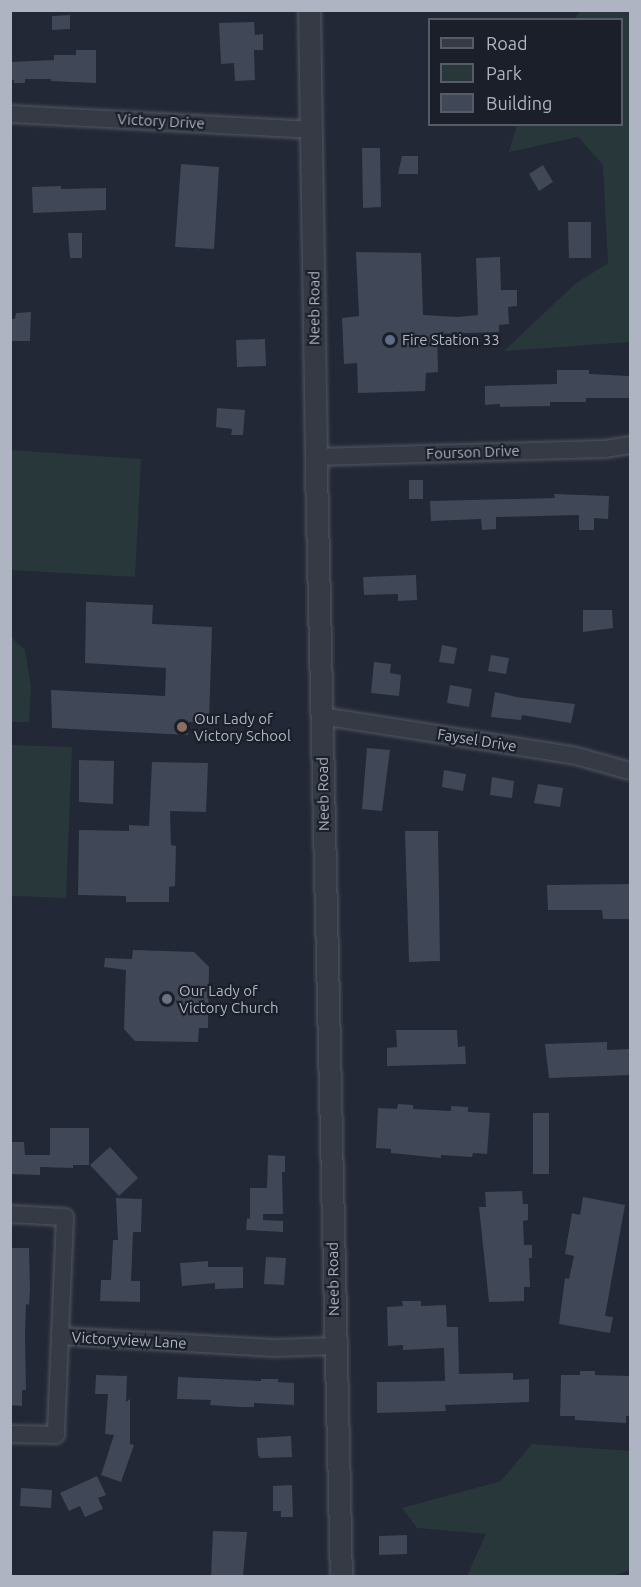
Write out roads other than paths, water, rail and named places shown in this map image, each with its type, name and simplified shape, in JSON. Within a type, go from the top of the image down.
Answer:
[{"type":"street","name":"Neeb Road","points":[[309,10],[316,457],[341,1576]]},
{"type":"street","name":"Victory Drive","points":[[10,114],[311,130]]},
{"type":"street","name":"Fourson Drive","points":[[316,457],[605,448],[630,445]]},
{"type":"street","name":"Faysel Drive","points":[[322,716],[576,756],[630,771]]},
{"type":"street","name":"Victoryview Lane","points":[[10,1214],[65,1217],[61,1336],[274,1348],[335,1346]]},
{"type":"street","points":[[10,1434],[56,1436],[61,1336]]},
{"type":"place","name":"Fire Station 33","points":[[390,340]]},
{"type":"place","name":"Our Lady of Victory School","points":[[182,727]]},
{"type":"place","name":"Our Lady of Victory Church","points":[[167,999]]}]
